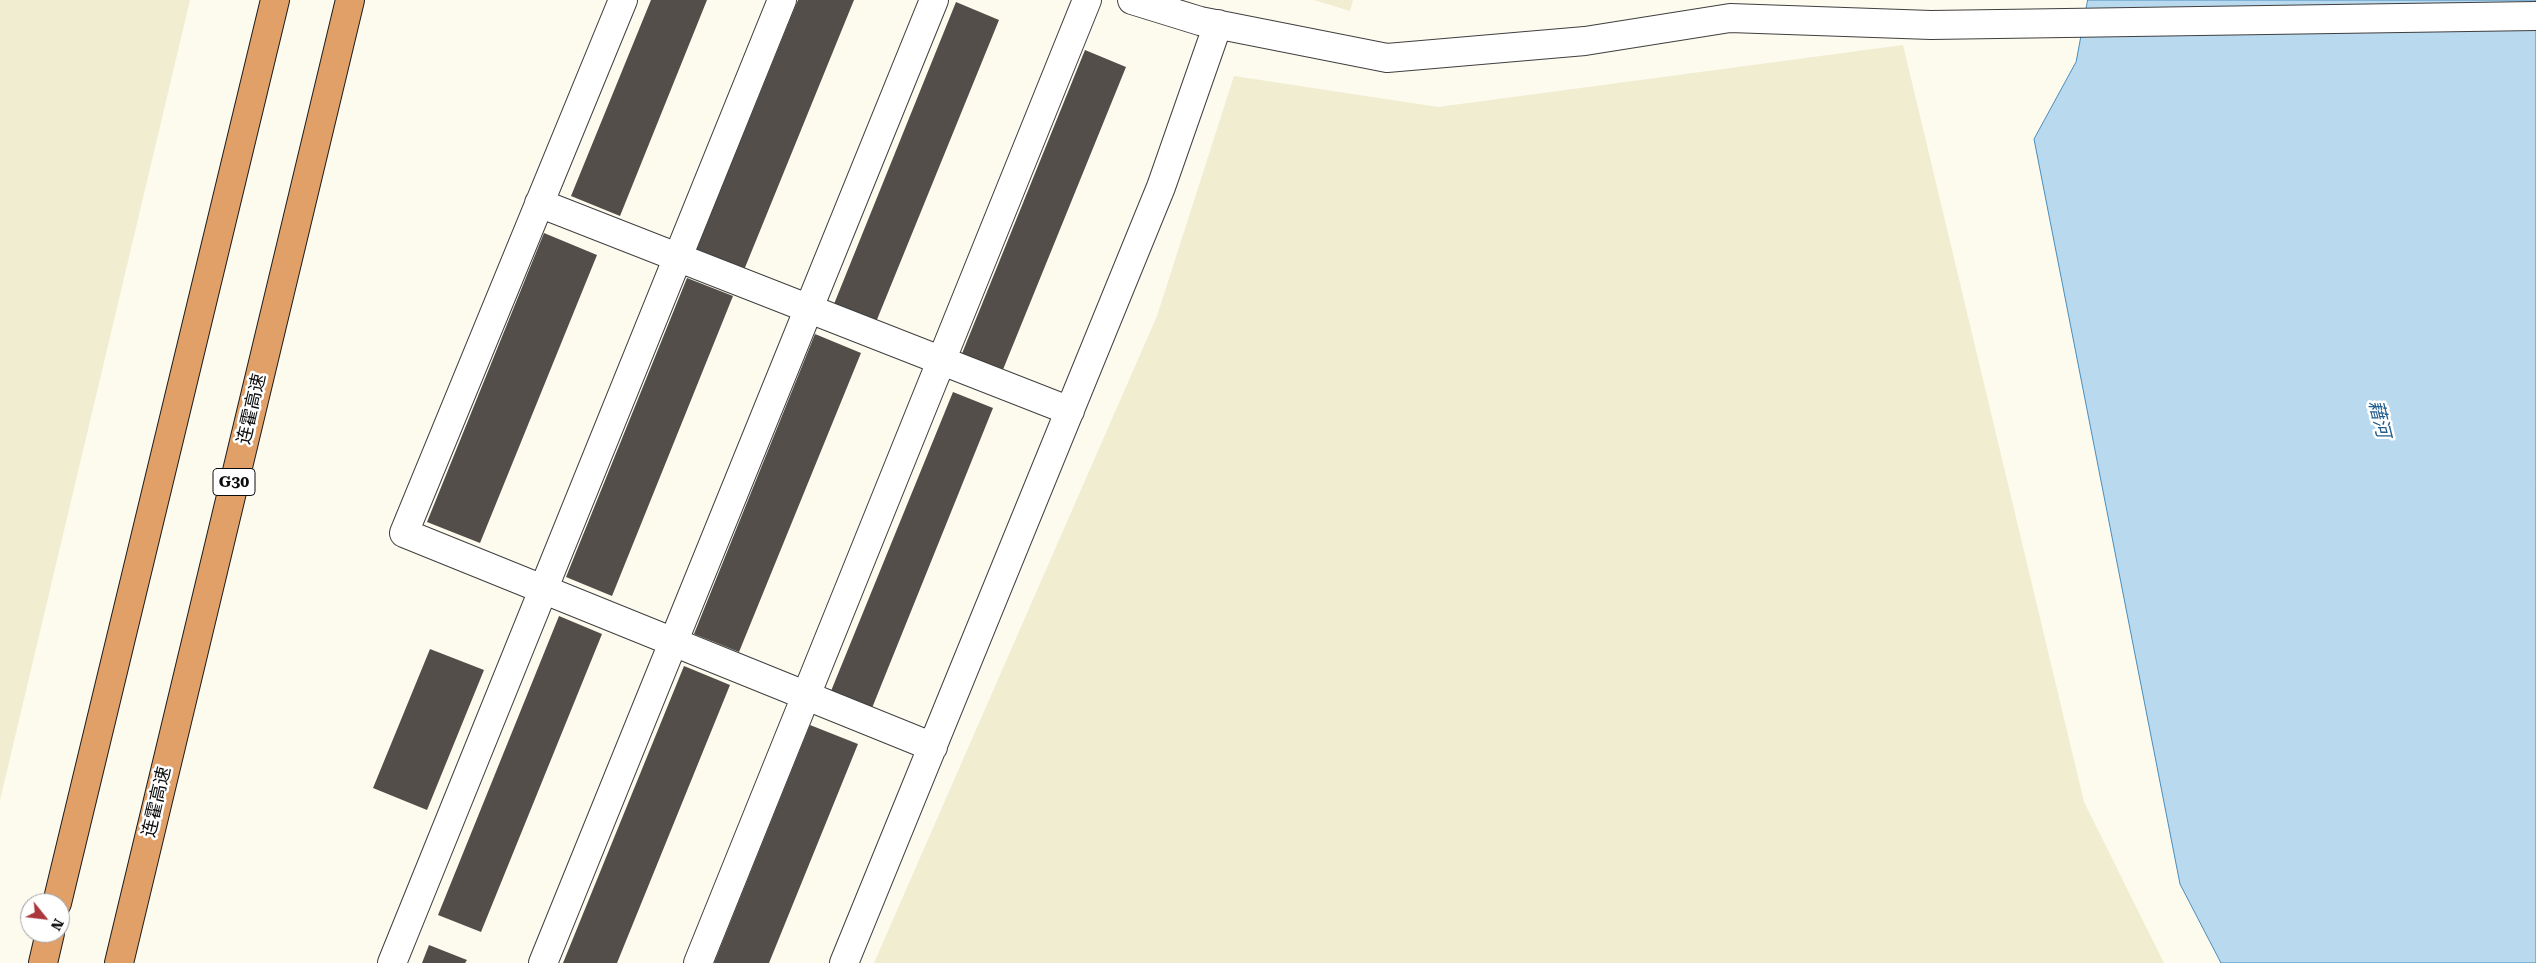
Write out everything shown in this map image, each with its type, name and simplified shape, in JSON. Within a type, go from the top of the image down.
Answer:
[{"type":"highway","points":[[59,893],[275,0]]},
{"type":"highway","name":"连霍高速","points":[[119,963],[350,0]]},
{"type":"highway","points":[[42,963],[47,943]]},
{"type":"street","points":[[624,0],[404,533],[933,747]]},
{"type":"street","points":[[392,963],[782,0]]},
{"type":"street","points":[[543,963],[934,0]]},
{"type":"street","points":[[698,963],[1087,0]]},
{"type":"street","points":[[1132,0],[1218,24],[1387,58],[1585,41],[1730,18],[1931,25],[2536,16]]},
{"type":"street","points":[[844,963],[1161,187],[1218,24]]},
{"type":"street","points":[[540,204],[1070,411]]},
{"type":"shaded area","points":[[0,0],[190,0],[0,800]]},
{"type":"shaded area","points":[[1314,0],[1353,0],[1350,11]]},
{"type":"shaded area","points":[[1903,45],[2084,802],[2164,963],[874,963],[1157,316],[1234,76],[1438,107]]},
{"type":"water","name":"藉河","points":[[2088,0],[2536,0],[2536,963],[2221,963],[2180,884],[2034,139],[2076,62]]},
{"type":"building","points":[[651,0],[707,0],[620,216],[571,196]]},
{"type":"building","points":[[798,0],[854,0],[744,270],[696,251]]},
{"type":"building","points":[[956,2],[999,20],[876,322],[834,304]]},
{"type":"building","points":[[1085,50],[1126,67],[1002,372],[961,356]]},
{"type":"building","points":[[544,233],[597,255],[480,543],[427,522]]},
{"type":"building","points":[[687,278],[733,296],[612,596],[566,577]]},
{"type":"building","points":[[815,334],[861,353],[739,652],[694,634]]},
{"type":"building","points":[[953,392],[993,408],[872,708],[831,691]]},
{"type":"building","points":[[559,616],[602,634],[481,932],[438,915]]},
{"type":"building","points":[[430,649],[484,670],[427,810],[373,788]]},
{"type":"building","points":[[684,666],[730,685],[617,963],[563,963]]},
{"type":"building","points":[[810,725],[858,744],[769,963],[714,963]]},
{"type":"building","points":[[429,945],[467,960],[465,963],[422,963]]}]
